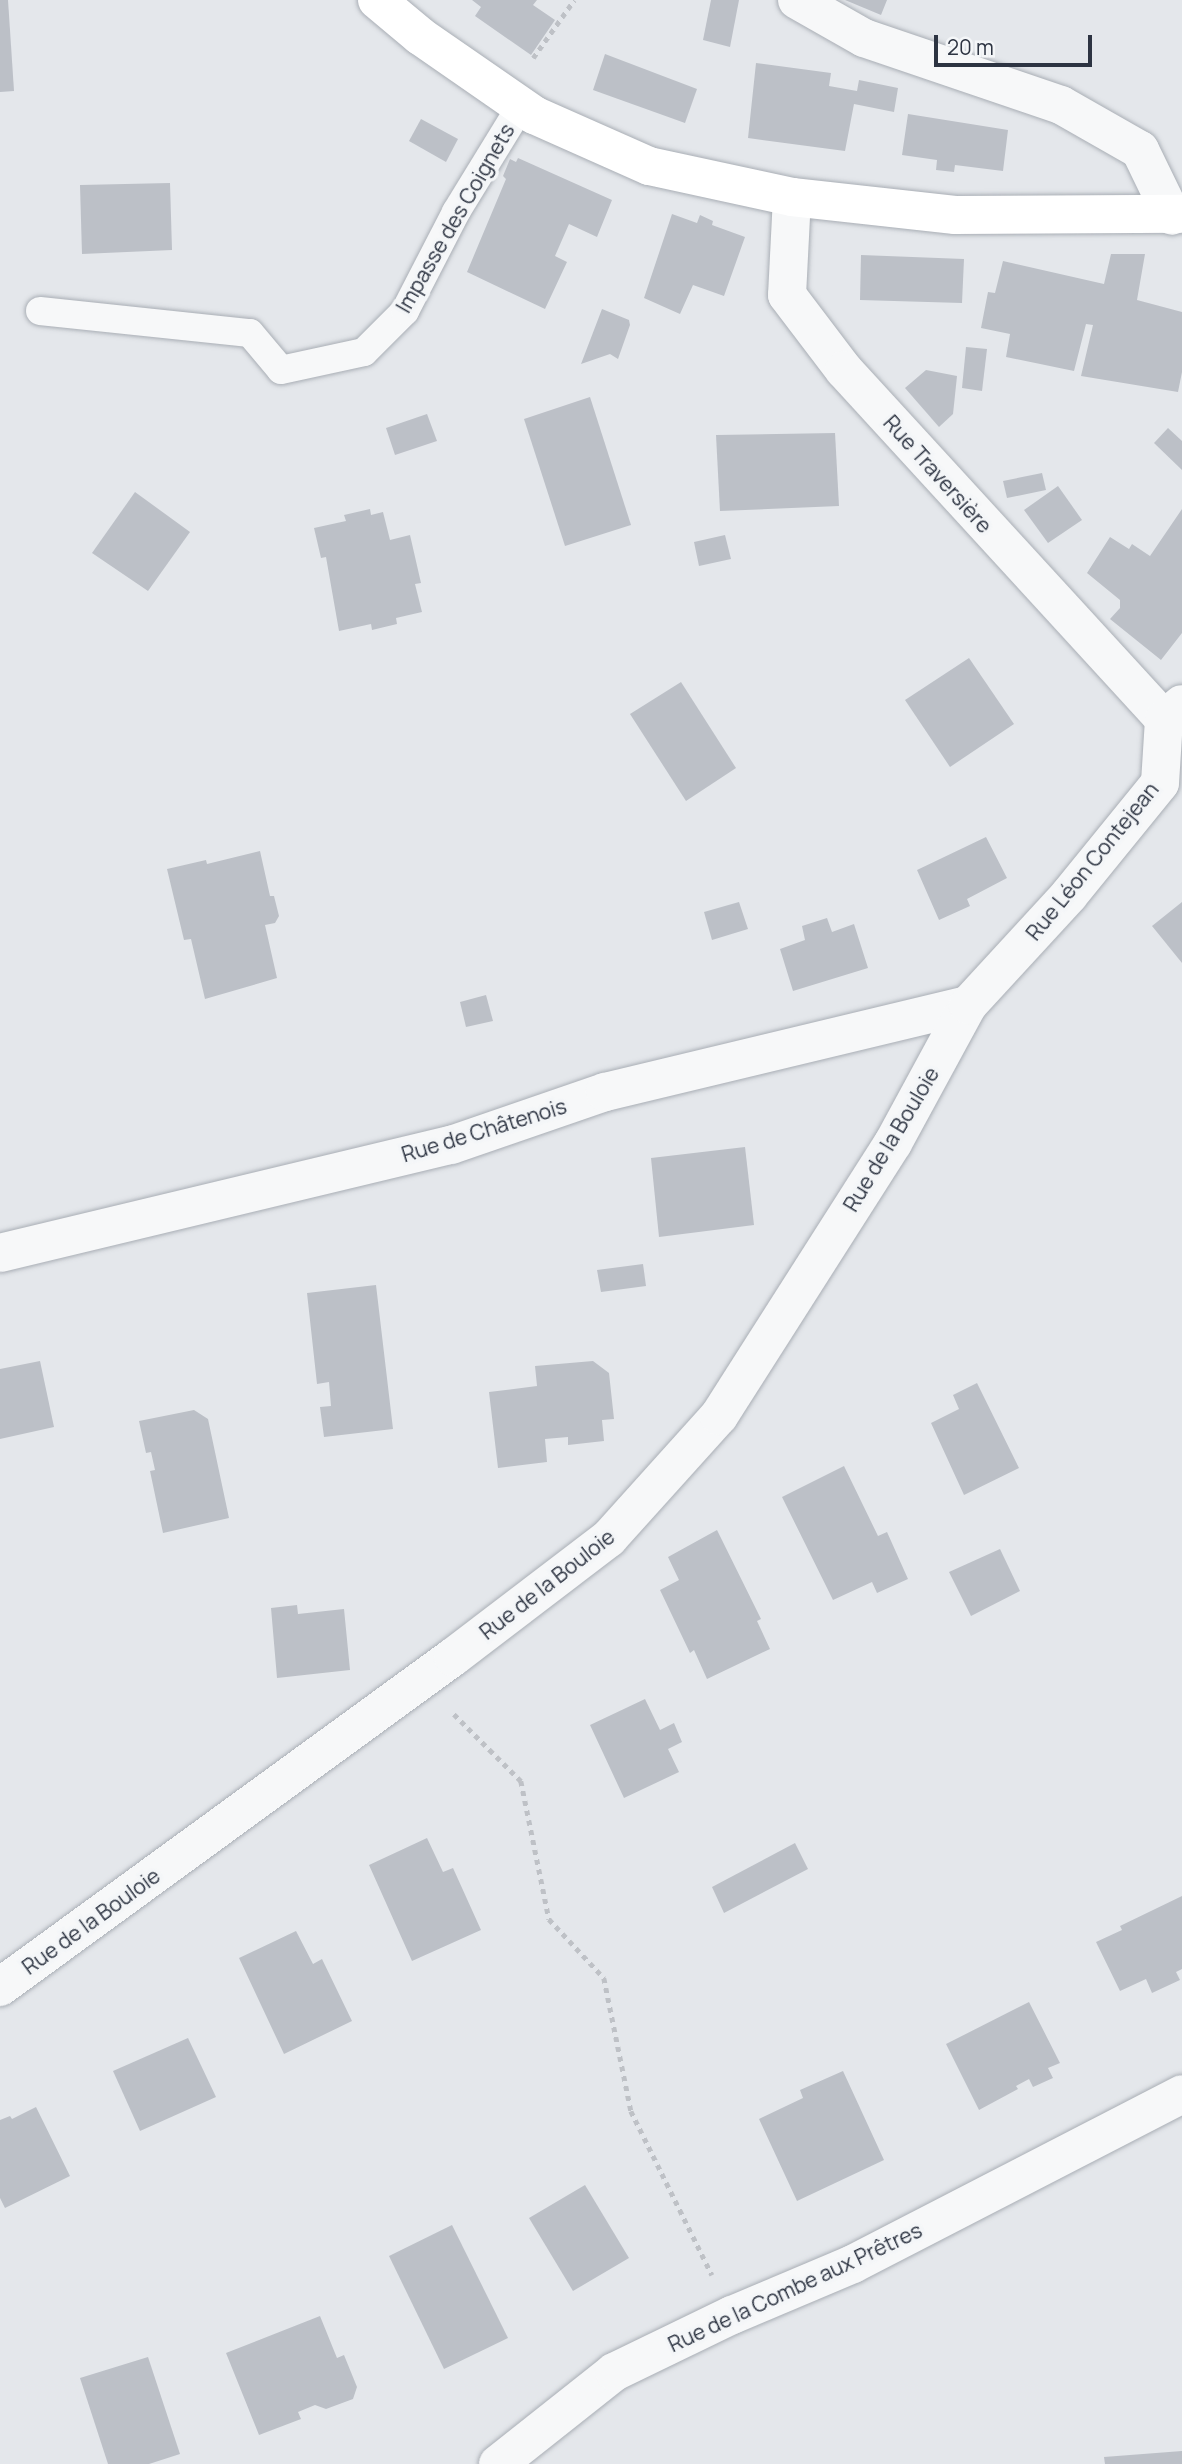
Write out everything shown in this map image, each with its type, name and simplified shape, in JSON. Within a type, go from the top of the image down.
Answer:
[{"type":"street","points":[[377,0],[419,36],[514,101],[649,166],[792,197],[955,215],[1177,215],[1140,150],[1061,105],[864,38],[797,0]]},
{"type":"street","name":"Rue Traversière","points":[[792,197],[787,295],[844,370],[1173,711]]},
{"type":"street","name":"Rue Léon Contejean","points":[[968,1005],[1171,782],[1173,711]]},
{"type":"street","name":"Rue de Châtenois","points":[[0,1254],[452,1145],[605,1092],[968,1005]]},
{"type":"street","name":"Rue de la Bouloie","points":[[0,1987],[421,1681],[609,1538],[719,1416],[893,1143],[968,1005]]},
{"type":"street","name":"Rue de la Combe aux Prêtres","points":[[498,2464],[614,2372],[732,2315],[853,2264],[1182,2094]]},
{"type":"lane","name":"Impasse des Coignets","points":[[40,311],[250,333],[281,370],[364,352],[405,311],[514,101]]},
{"type":"path","points":[[514,101],[574,0]]},
{"type":"path","points":[[421,1681],[521,1781],[549,1919],[604,1978],[631,2111],[732,2315]]},
{"type":"building","points":[[0,0],[8,0],[14,91],[0,92]]},
{"type":"building","points":[[472,0],[537,0],[533,5],[555,20],[531,55],[475,16],[481,7]]},
{"type":"building","points":[[711,0],[739,0],[730,47],[703,40]]},
{"type":"building","points":[[845,0],[887,0],[881,15]]},
{"type":"building","points":[[605,54],[697,89],[685,123],[593,90]]},
{"type":"building","points":[[756,63],[831,73],[829,86],[857,91],[859,80],[898,88],[894,112],[854,104],[845,151],[748,138]]},
{"type":"building","points":[[908,114],[1008,130],[1003,171],[955,165],[954,172],[936,170],[937,160],[902,155]]},
{"type":"building","points":[[421,119],[458,139],[446,162],[409,141]]},
{"type":"building","points":[[518,158],[612,200],[597,237],[569,224],[555,256],[567,262],[545,309],[467,272],[506,179],[503,176],[510,159],[516,162]]},
{"type":"building","points":[[170,183],[172,250],[82,254],[80,185]]},
{"type":"building","points":[[672,214],[697,223],[700,215],[713,221],[712,225],[745,237],[724,296],[693,285],[680,314],[644,298]]},
{"type":"building","points":[[1111,254],[1145,254],[1137,300],[1182,312],[1182,372],[1178,392],[1081,376],[1093,325],[1086,324],[1074,371],[1006,357],[1010,334],[981,328],[988,292],[995,293],[1003,261],[1104,284]]},
{"type":"building","points":[[861,255],[964,259],[962,303],[860,300]]},
{"type":"building","points":[[602,309],[629,320],[630,325],[618,359],[610,354],[581,364]]},
{"type":"building","points":[[966,347],[987,349],[982,391],[962,388]]},
{"type":"building","points":[[926,370],[957,376],[953,414],[939,427],[905,388]]},
{"type":"building","points":[[590,397],[631,525],[565,546],[524,419]]},
{"type":"building","points":[[427,414],[437,441],[395,455],[386,428]]},
{"type":"building","points":[[1168,428],[1182,441],[1182,470],[1154,443]]},
{"type":"building","points":[[835,433],[839,506],[720,511],[716,435]]},
{"type":"building","points":[[1042,473],[1046,490],[1007,498],[1003,481]]},
{"type":"building","points":[[1058,486],[1082,520],[1048,543],[1024,510]]},
{"type":"building","points":[[135,492],[190,532],[148,591],[92,553]]},
{"type":"building","points":[[370,509],[371,515],[383,512],[390,540],[410,535],[421,583],[415,584],[422,612],[396,618],[397,624],[372,630],[371,624],[339,631],[326,557],[321,558],[314,528],[346,521],[344,515]]},
{"type":"building","points":[[1182,509],[1182,633],[1161,660],[1110,619],[1120,608],[1120,600],[1087,573],[1110,537],[1129,549],[1132,544],[1150,556]]},
{"type":"building","points":[[725,535],[731,559],[699,566],[694,542]]},
{"type":"building","points":[[969,658],[1014,724],[950,767],[905,700]]},
{"type":"building","points":[[681,682],[736,768],[686,801],[630,714]]},
{"type":"building","points":[[986,837],[1007,878],[967,899],[970,906],[939,920],[917,870]]},
{"type":"building","points":[[260,851],[270,896],[274,896],[279,916],[275,923],[265,925],[277,978],[205,999],[191,939],[184,940],[167,869],[206,860],[207,864]]},
{"type":"building","points":[[739,902],[748,929],[712,940],[704,912]]},
{"type":"building","points":[[1182,902],[1182,963],[1152,926]]},
{"type":"building","points":[[827,918],[832,932],[854,924],[868,968],[793,991],[780,949],[805,940],[802,926]]},
{"type":"building","points":[[486,995],[493,1021],[466,1027],[460,1002]]},
{"type":"building","points":[[745,1147],[754,1225],[659,1237],[651,1158]]},
{"type":"building","points":[[643,1264],[646,1286],[601,1292],[597,1270]]},
{"type":"building","points":[[376,1285],[393,1429],[324,1437],[320,1407],[331,1406],[329,1382],[317,1384],[307,1293]]},
{"type":"building","points":[[40,1361],[54,1427],[0,1439],[0,1369]]},
{"type":"building","points":[[593,1361],[609,1373],[614,1419],[602,1420],[604,1441],[568,1445],[568,1437],[545,1439],[547,1462],[498,1468],[489,1392],[537,1386],[535,1366]]},
{"type":"building","points":[[977,1383],[1019,1468],[964,1495],[931,1423],[959,1409],[953,1395]]},
{"type":"building","points":[[194,1410],[208,1419],[229,1518],[163,1533],[150,1471],[155,1470],[151,1452],[146,1453],[139,1421]]},
{"type":"building","points":[[844,1466],[878,1536],[887,1532],[908,1579],[877,1593],[872,1582],[833,1600],[782,1497]]},
{"type":"building","points":[[717,1530],[761,1619],[757,1621],[770,1649],[707,1679],[694,1650],[690,1653],[660,1590],[679,1580],[668,1557]]},
{"type":"building","points":[[1000,1549],[1020,1591],[971,1616],[949,1572]]},
{"type":"building","points":[[297,1605],[298,1614],[344,1609],[350,1670],[277,1678],[271,1608]]},
{"type":"building","points":[[645,1699],[660,1730],[674,1723],[682,1742],[668,1749],[679,1772],[624,1798],[590,1725]]},
{"type":"building","points":[[427,1838],[443,1872],[453,1868],[481,1930],[412,1961],[369,1865]]},
{"type":"building","points":[[795,1843],[808,1869],[724,1913],[712,1887]]},
{"type":"building","points":[[1182,1896],[1182,1969],[1176,1972],[1180,1980],[1152,1993],[1146,1979],[1120,1991],[1096,1942],[1122,1930],[1120,1926]]},
{"type":"building","points":[[296,1931],[313,1964],[322,1959],[352,2021],[284,2054],[239,1958]]},
{"type":"building","points":[[1029,2002],[1060,2063],[1048,2068],[1053,2078],[1033,2087],[1029,2079],[1016,2086],[1018,2089],[979,2110],[946,2044]]},
{"type":"building","points":[[188,2038],[216,2097],[140,2131],[113,2071]]},
{"type":"building","points":[[843,2071],[884,2160],[797,2201],[759,2119],[803,2098],[800,2090]]},
{"type":"building","points":[[36,2107],[70,2176],[5,2208],[0,2198],[0,2120],[10,2116],[12,2119]]},
{"type":"building","points":[[585,2185],[629,2258],[573,2291],[529,2218]]},
{"type":"building","points":[[452,2225],[508,2338],[444,2369],[389,2256]]},
{"type":"building","points":[[320,2316],[337,2358],[344,2355],[357,2387],[353,2399],[326,2409],[315,2405],[298,2412],[301,2419],[259,2435],[226,2353]]},
{"type":"building","points":[[148,2357],[180,2454],[149,2464],[108,2464],[80,2378]]},
{"type":"building","points":[[1182,2451],[1182,2464],[1105,2464],[1104,2457]]}]
